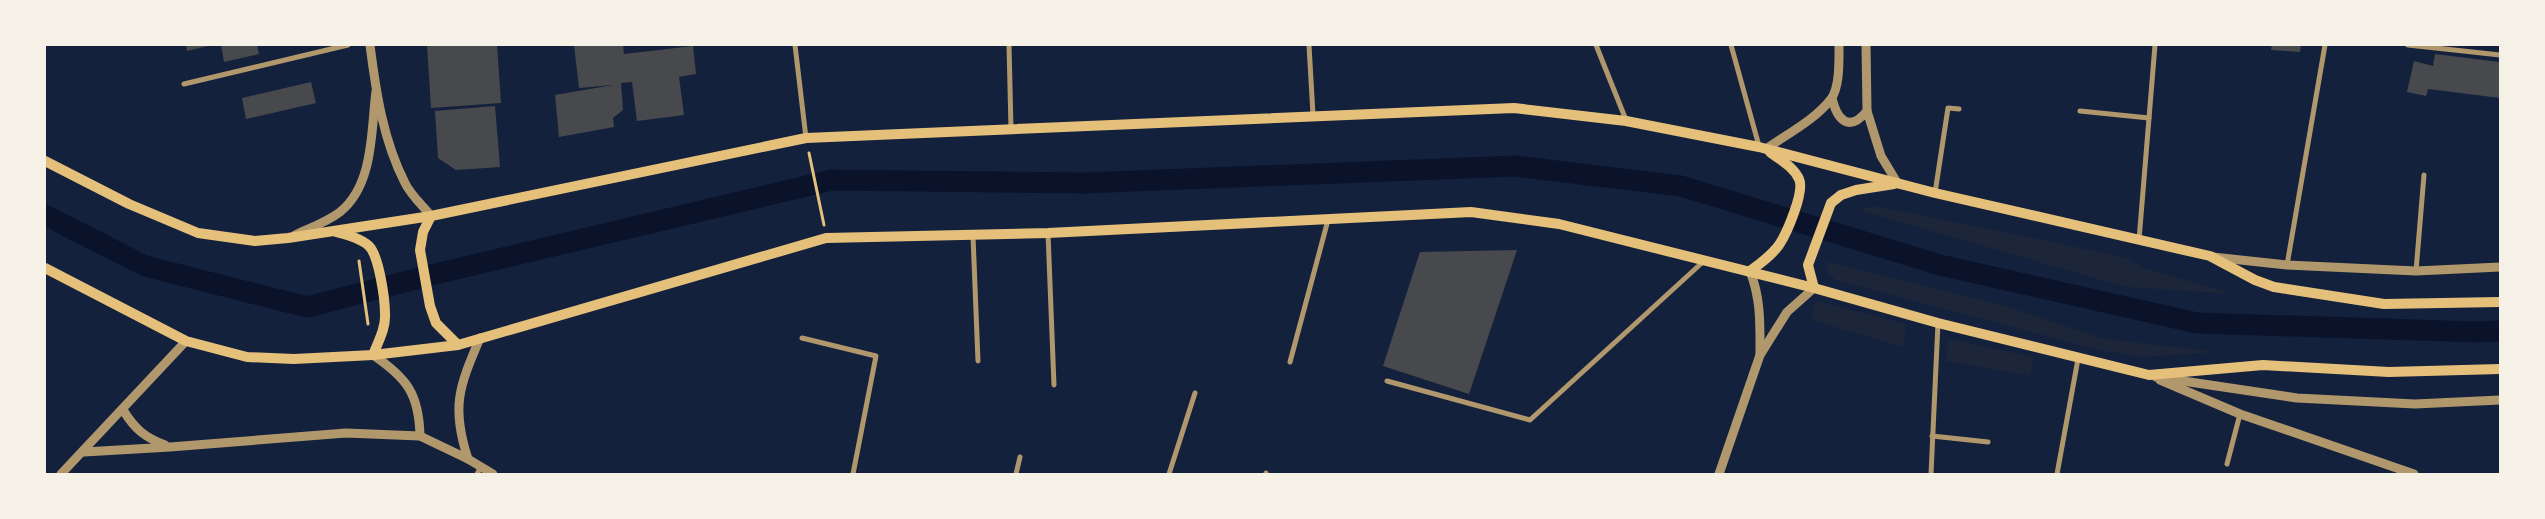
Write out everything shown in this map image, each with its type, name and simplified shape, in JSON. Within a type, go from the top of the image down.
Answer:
[{"type":"main road","points":[[45,161],[129,204],[198,233],[255,241],[288,238],[431,216],[806,138],[1313,115],[1514,108],[1626,121],[1762,148],[1935,193],[2210,256],[2255,280],[2274,287],[2384,304],[2500,302]]},
{"type":"main road","points":[[1750,271],[1766,259],[1780,243],[1802,191],[1799,179],[1793,170],[1762,148]]},
{"type":"main road","points":[[1814,288],[1808,265],[1831,203],[1841,195],[1856,190],[1898,184]]},
{"type":"main road","points":[[45,268],[186,341],[247,357],[294,359],[373,354],[458,344],[826,238],[1048,233],[1472,212],[1559,224],[1750,271],[1938,323],[2078,359],[2149,375],[2262,365],[2389,372],[2500,369]]},
{"type":"main road","points":[[431,216],[423,232],[420,250],[430,306],[436,323],[458,344]]},
{"type":"main road","points":[[332,231],[362,242],[368,246],[376,258],[386,314],[381,336],[373,354]]},
{"type":"street","points":[[184,84],[348,45]]},
{"type":"street","points":[[370,45],[376,91],[389,143],[405,184],[431,216]]},
{"type":"street","points":[[795,45],[806,138]]},
{"type":"street","points":[[1009,45],[1012,129]]},
{"type":"street","points":[[1309,45],[1313,115]]},
{"type":"street","points":[[1596,45],[1626,121]]},
{"type":"street","points":[[1731,45],[1762,148],[1809,119],[1832,98]]},
{"type":"street","points":[[1839,45],[1836,84],[1832,98],[1836,113],[1840,119],[1850,122],[1860,120],[1868,111]]},
{"type":"street","points":[[1866,45],[1868,111],[1882,156],[1898,184]]},
{"type":"street","points":[[2138,240],[2155,45]]},
{"type":"street","points":[[2287,265],[2325,45]]},
{"type":"street","points":[[2408,45],[2500,55]]},
{"type":"street","points":[[288,238],[339,213],[351,202],[365,172],[376,91]]},
{"type":"street","points":[[1935,193],[1948,108],[1959,109]]},
{"type":"street","points":[[2080,111],[2149,118]]},
{"type":"street","points":[[2416,271],[2424,175]]},
{"type":"street","points":[[1290,362],[1328,220]]},
{"type":"street","points":[[1048,233],[1054,385]]},
{"type":"street","points":[[973,236],[978,361]]},
{"type":"street","points":[[2210,256],[2287,265],[2416,271],[2500,267]]},
{"type":"street","points":[[1387,381],[1530,420],[1706,260]]},
{"type":"street","points":[[1750,271],[1758,290],[1760,304],[1760,354]]},
{"type":"street","points":[[1719,474],[1760,354],[1787,312],[1814,288]]},
{"type":"street","points":[[1931,474],[1938,323]]},
{"type":"street","points":[[468,459],[460,436],[458,400],[466,371],[480,338]]},
{"type":"street","points":[[802,338],[876,356],[854,474]]},
{"type":"street","points":[[61,474],[84,452],[186,341]]},
{"type":"street","points":[[373,354],[395,370],[408,386],[419,412],[420,436]]},
{"type":"street","points":[[2057,474],[2078,359]]},
{"type":"street","points":[[2149,375],[2297,398],[2415,404],[2500,400]]},
{"type":"street","points":[[2149,375],[2240,414],[2409,473]]},
{"type":"street","points":[[1169,474],[1195,393]]},
{"type":"street","points":[[122,410],[134,428],[148,438],[170,447]]},
{"type":"street","points":[[2227,464],[2240,414]]},
{"type":"street","points":[[84,452],[346,433],[420,436],[468,459],[479,470],[493,474]]},
{"type":"street","points":[[1932,436],[1988,442]]},
{"type":"street","points":[[1016,474],[1020,457]]},
{"type":"path","points":[[812,166],[822,215]]},
{"type":"path","points":[[359,261],[367,317]]},
{"type":"shaded area","points":[[1876,206],[2124,257],[2144,268],[2233,294],[2126,287],[1858,210]]},
{"type":"shaded area","points":[[1827,262],[1999,304],[2104,339],[2218,352],[2142,357],[2099,350],[1835,280],[1828,272]]},
{"type":"shaded area","points":[[1816,301],[1906,324],[1903,347],[1811,320]]},
{"type":"shaded area","points":[[1949,339],[2033,357],[2031,376],[1946,361]]},
{"type":"building","points":[[186,45],[208,45],[208,46],[187,51]]},
{"type":"building","points":[[221,45],[257,45],[259,54],[224,62]]},
{"type":"building","points":[[427,45],[497,45],[501,103],[431,108]]},
{"type":"building","points":[[574,45],[623,45],[624,54],[693,46],[696,74],[679,77],[684,115],[637,121],[632,82],[621,83],[623,110],[613,118],[614,127],[559,137],[555,95],[613,85],[579,88]]},
{"type":"building","points":[[2272,45],[2301,45],[2300,52],[2271,50]]},
{"type":"building","points":[[2435,54],[2500,62],[2500,98],[2428,89],[2426,96],[2407,92],[2414,61],[2433,66]]},
{"type":"building","points":[[311,82],[316,103],[246,119],[242,98]]},
{"type":"building","points":[[495,106],[500,167],[456,170],[438,158],[435,111]]},
{"type":"building","points":[[1517,250],[1469,394],[1383,366],[1420,252]]},
{"type":"waterway","points":[[45,215],[145,266],[307,307],[431,275],[832,180],[1084,183],[1515,166],[1681,186],[1940,265],[2197,323],[2478,332],[2500,331]]}]
